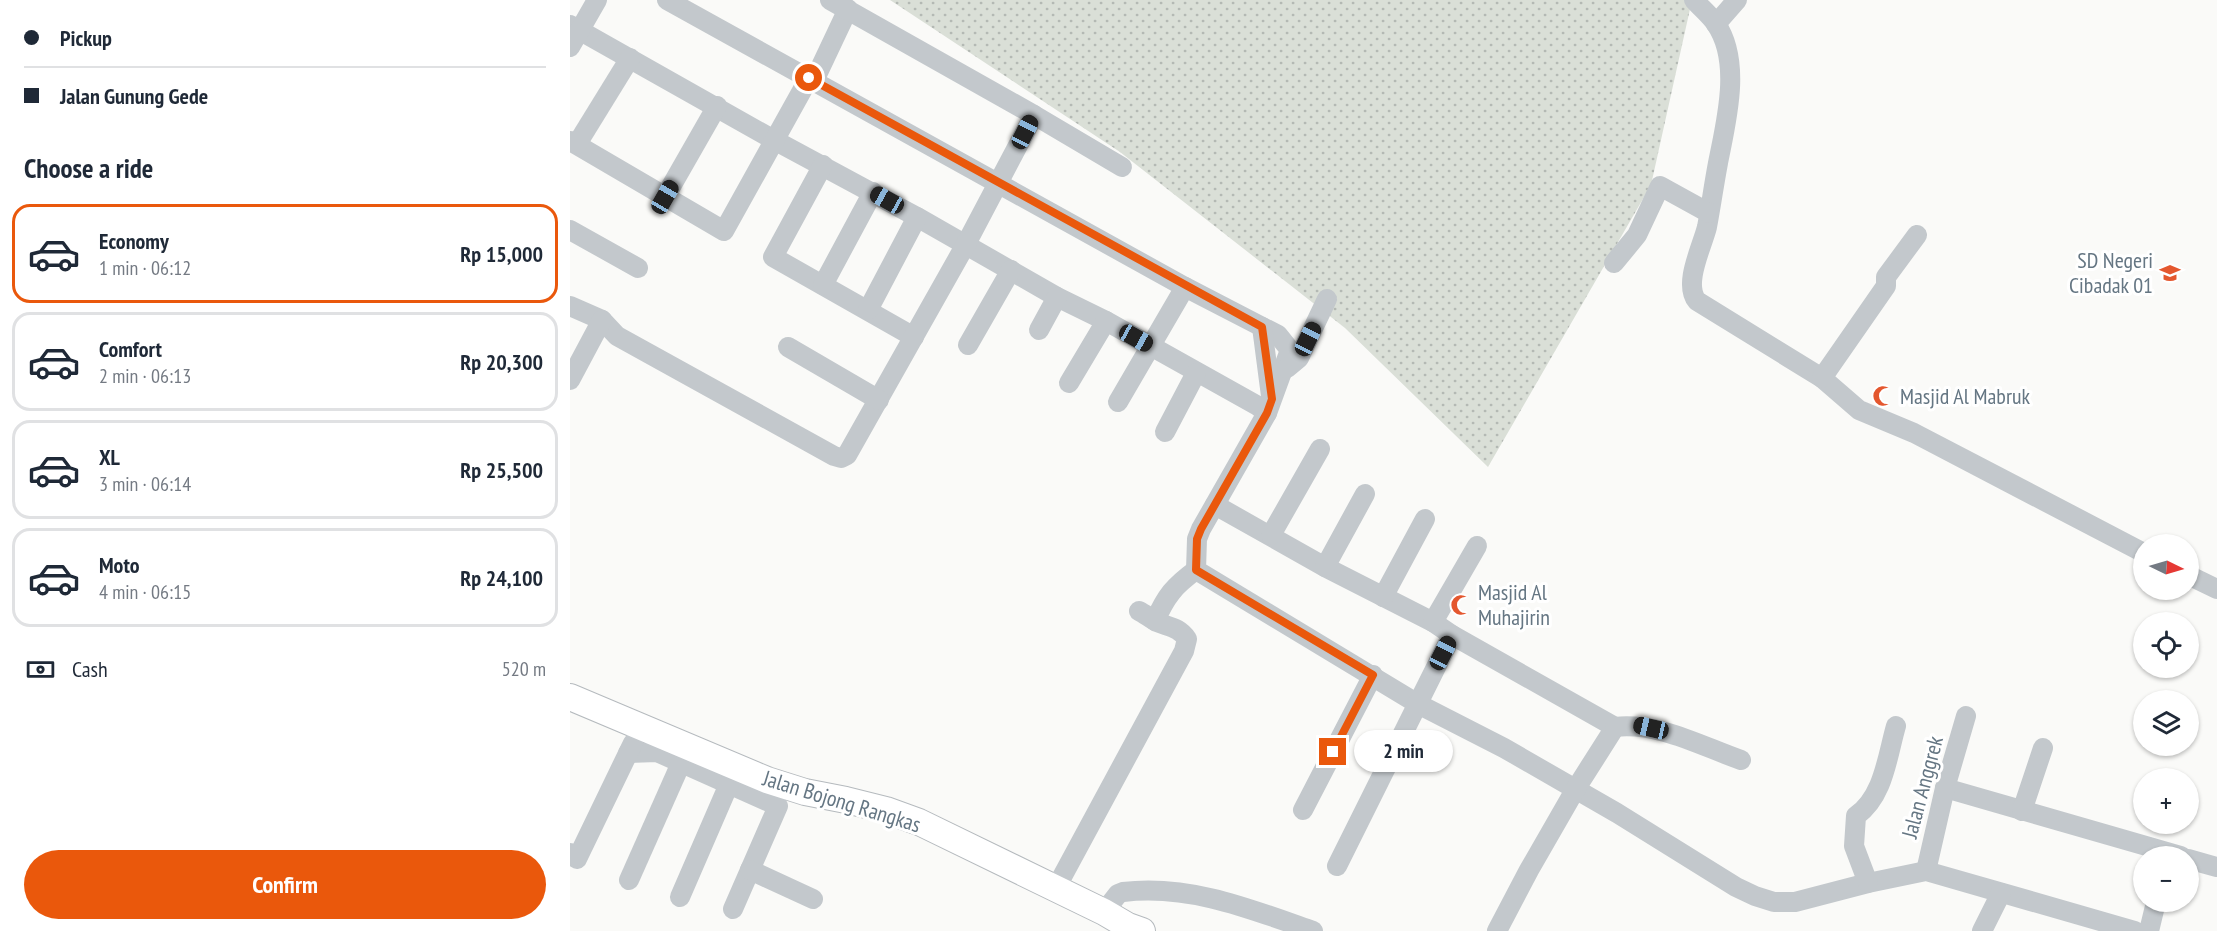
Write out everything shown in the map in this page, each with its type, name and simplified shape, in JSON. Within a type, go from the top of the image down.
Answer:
[{"type":"main road","name":"Jalan Bojong Rangkas","points":[[570,696],[784,786],[876,808],[919,822],[1104,912],[1132,929]]},
{"type":"street","points":[[570,48],[575,27],[597,0]]},
{"type":"street","points":[[668,0],[1185,287],[1278,335],[1290,350],[1269,406],[1197,539],[1196,570],[1172,589],[1147,616],[1175,627],[1183,633],[1187,639],[1184,651],[1056,888]]},
{"type":"street","points":[[830,0],[1122,167]]},
{"type":"street","points":[[1694,0],[1716,24],[1723,39],[1731,78],[1727,116],[1709,213],[1692,279],[1693,296],[1697,301],[1822,378],[1859,410],[1914,433],[2133,547]]},
{"type":"street","points":[[1716,24],[1737,0]]},
{"type":"street","points":[[630,58],[574,143],[724,231],[774,140],[811,80],[848,9]]},
{"type":"street","points":[[575,27],[774,140],[873,192],[1196,373],[1258,406],[1269,406]]},
{"type":"street","points":[[665,197],[717,106]]},
{"type":"street","points":[[570,306],[602,320],[616,336],[834,456],[841,458],[847,456],[966,244],[1034,115]]},
{"type":"street","points":[[823,165],[773,256],[914,337]]},
{"type":"street","points":[[1614,263],[1638,235],[1660,186],[1709,213]]},
{"type":"street","points":[[823,285],[873,192]]},
{"type":"street","points":[[868,310],[917,217]]},
{"type":"street","points":[[570,230],[638,268]]},
{"type":"street","points":[[1822,378],[1886,286],[1886,277],[1917,235]]},
{"type":"street","points":[[968,345],[1011,270]]},
{"type":"street","points":[[1118,402],[1185,287]]},
{"type":"street","points":[[1039,330],[1057,297]]},
{"type":"street","points":[[1284,369],[1299,358],[1328,299]]},
{"type":"street","points":[[570,380],[602,320]]},
{"type":"street","points":[[1070,383],[1106,321]]},
{"type":"street","points":[[1262,327],[1269,406]]},
{"type":"street","points":[[788,347],[879,400]]},
{"type":"street","points":[[1165,432],[1196,373]]},
{"type":"street","points":[[1271,535],[1320,449]]},
{"type":"street","points":[[1325,567],[1365,494]]},
{"type":"street","points":[[1215,505],[1325,567],[1433,622],[1452,636],[1615,727],[1638,725],[1651,728],[1741,759]]},
{"type":"street","points":[[1383,597],[1425,519]]},
{"type":"street","points":[[1433,622],[1477,546]]},
{"type":"street","points":[[1196,570],[1418,704],[1504,748],[1617,813],[1736,887],[1755,896],[1774,902],[1795,902],[1868,883],[1926,872],[2135,931]]},
{"type":"street","points":[[2199,580],[2217,589]]},
{"type":"street","points":[[1337,866],[1452,636]]},
{"type":"street","points":[[1303,810],[1373,675]]},
{"type":"street","name":"Jalan Anggrek","points":[[1926,872],[1945,788],[1966,716]]},
{"type":"street","points":[[570,853],[577,859],[641,726]]},
{"type":"street","points":[[1868,883],[1854,846],[1856,816],[1865,810],[1878,790],[1896,726]]},
{"type":"street","points":[[1497,931],[1575,790],[1615,727]]},
{"type":"street","points":[[2022,811],[2043,748]]},
{"type":"street","points":[[628,753],[657,752],[778,806],[733,909]]},
{"type":"street","points":[[629,880],[681,763]]},
{"type":"street","points":[[680,897],[729,784]]},
{"type":"street","points":[[1945,788],[2141,846]]},
{"type":"street","points":[[2199,862],[2217,867]]},
{"type":"street","points":[[750,870],[813,898]]},
{"type":"street","points":[[1104,912],[1122,892],[1186,893],[1216,898],[1313,931]]},
{"type":"street","points":[[1982,931],[2001,893]]},
{"type":"street","points":[[2149,931],[2154,912]]},
{"type":"shaded area","points":[[890,0],[1692,0],[1651,185],[1488,467],[1345,328],[1120,152]]},
{"type":"place","name":"SD Negeri Cibadak 01","points":[[2170,273]]},
{"type":"place","name":"Masjid Al Mabruk","points":[[1883,396]]},
{"type":"place","name":"Masjid Al Muhajirin","points":[[1461,605]]},
{"type":"route","points":[[809,78],[1185,287],[1262,327],[1272,399],[1267,413],[1201,529],[1197,539],[1196,570],[1373,675],[1333,752]]}]
